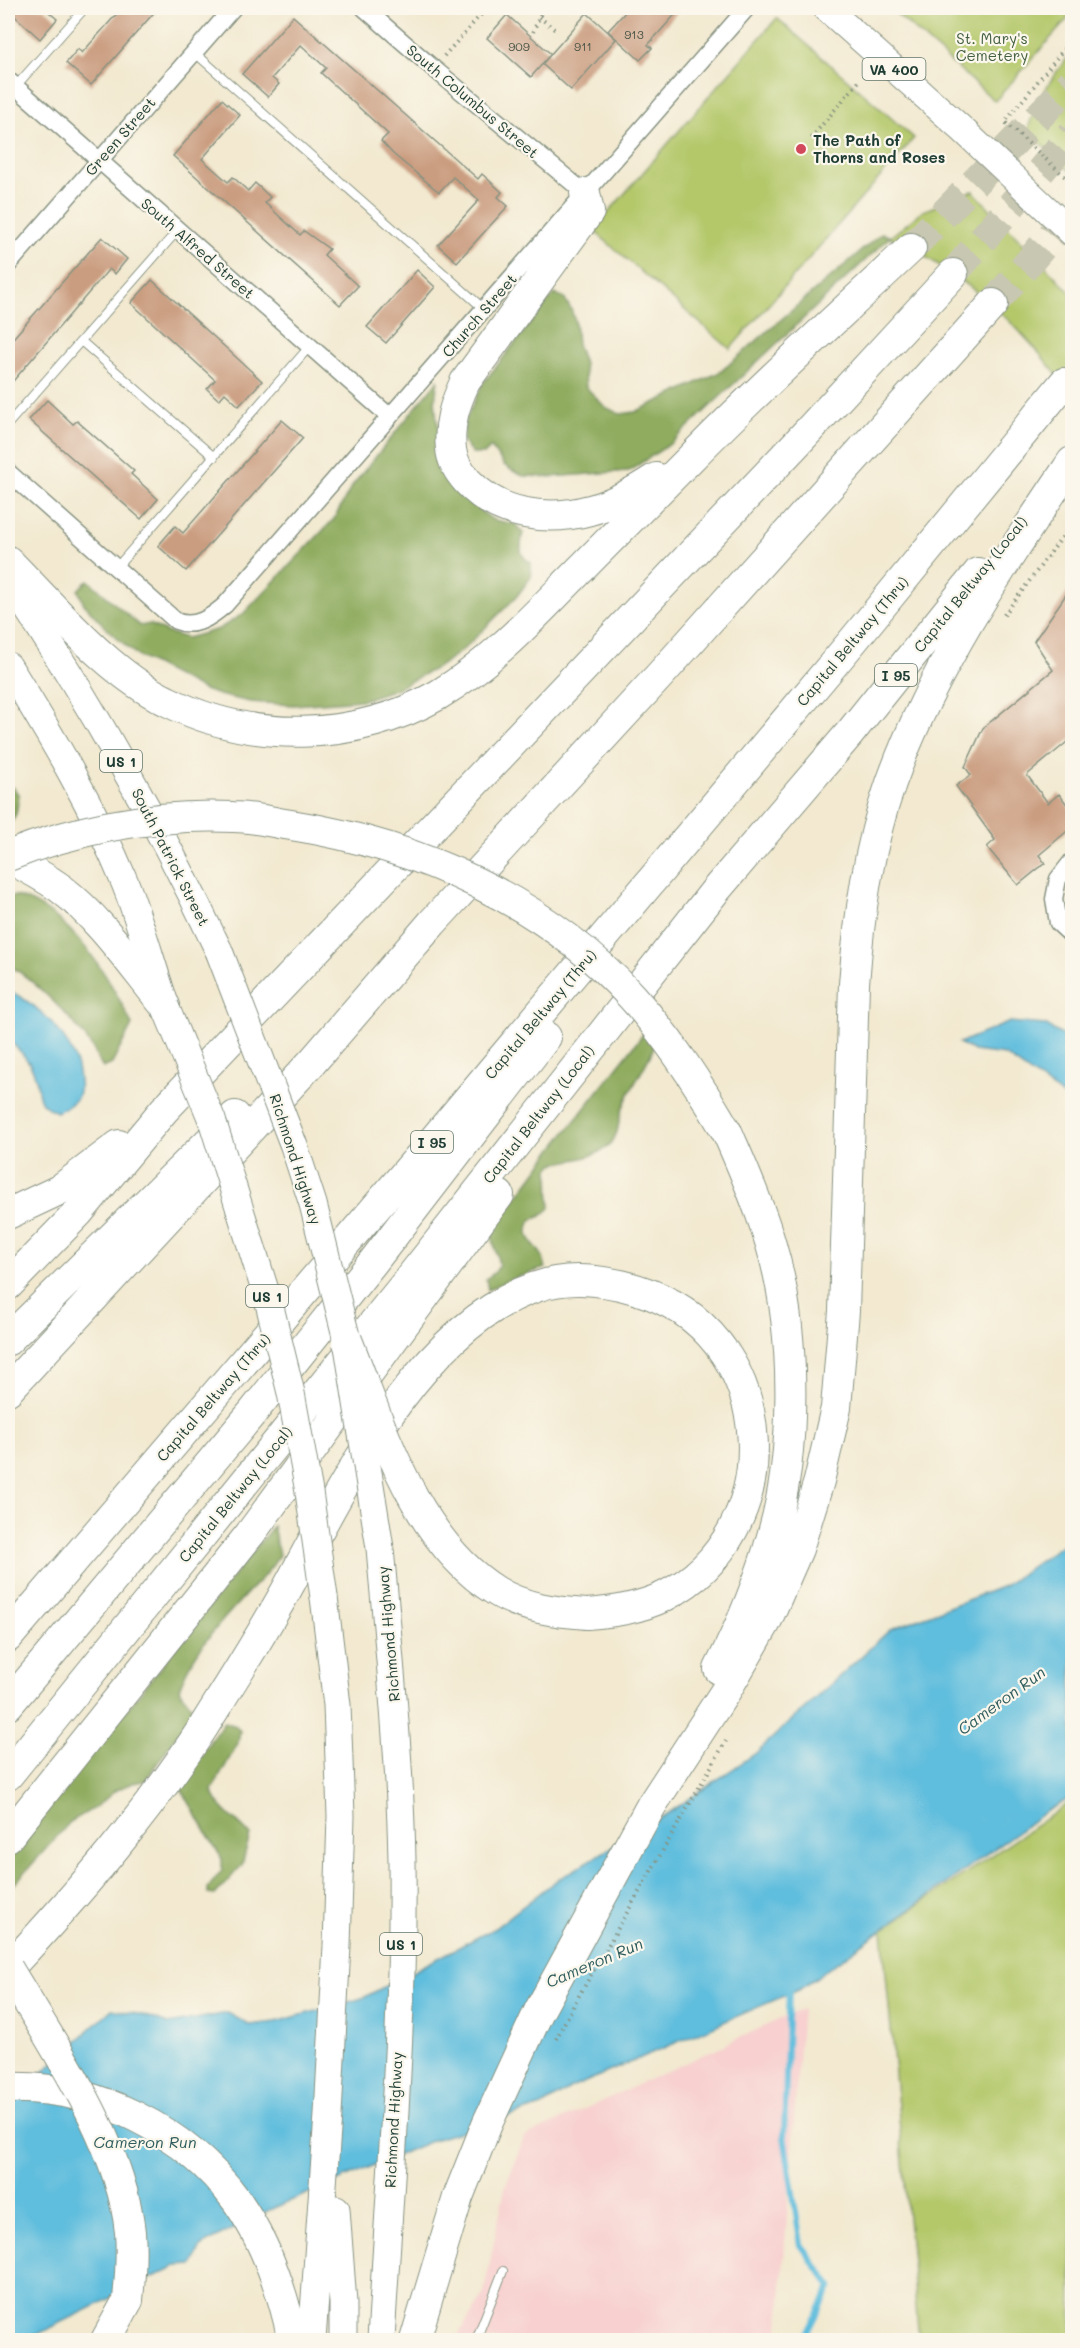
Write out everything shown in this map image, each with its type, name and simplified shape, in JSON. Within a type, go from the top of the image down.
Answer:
[{"type":"highway","points":[[585,193],[589,212],[478,362],[454,405],[450,426],[451,451],[459,472],[474,489],[508,510],[532,515],[558,515],[590,510],[629,495],[701,448]]},
{"type":"highway","points":[[8,561],[118,668],[140,686],[165,701],[218,721],[250,729],[284,733],[319,732],[358,725],[400,712],[438,694],[476,668],[540,610],[701,448],[911,248]]},
{"type":"highway","points":[[8,1285],[79,1212],[164,1110],[790,451],[953,274]]},
{"type":"highway","points":[[8,1390],[313,1062],[432,923],[669,666],[993,304]]},
{"type":"highway","name":"Capital Beltway (Thru)","points":[[8,1638],[429,1146],[852,642],[1064,383]]},
{"type":"highway","name":"Capital Beltway (Local)","points":[[8,1775],[406,1283],[715,891],[850,733],[1072,456]]},
{"type":"highway","points":[[651,1806],[727,1689],[766,1622],[798,1549],[819,1481],[836,1408],[844,1311],[851,1044],[857,935],[865,883],[890,785],[942,667],[969,619],[1072,462]]},
{"type":"highway","name":"South Patrick Street","points":[[8,579],[84,697],[141,797],[219,951]]},
{"type":"highway","points":[[8,1705],[253,1412],[373,1262],[852,642]]},
{"type":"highway","name":"US 1","points":[[8,666],[89,806],[125,884],[165,1006],[212,1120],[274,1326],[291,1394],[309,1492],[337,1705],[340,1816],[337,1946],[328,2115],[312,2340]]},
{"type":"highway","points":[[8,857],[46,841],[135,821],[234,817],[314,829],[389,847],[450,869],[550,926],[581,950],[631,996],[656,1025],[704,1093],[732,1143],[772,1246],[784,1307],[789,1356],[788,1434],[783,1488],[774,1532],[759,1578],[724,1660],[651,1806],[538,2011],[487,2124],[458,2197],[415,2340]]},
{"type":"highway","points":[[8,857],[38,873],[62,890],[110,938],[165,1006]]},
{"type":"highway","points":[[8,1340],[432,923]]},
{"type":"highway","name":"Richmond Highway","points":[[219,951],[294,1146],[313,1204],[347,1340],[380,1548],[395,1717],[402,1860],[400,1998],[381,2340]]},
{"type":"highway","points":[[8,1837],[250,1534],[420,1305],[540,1137],[568,1076]]},
{"type":"highway","points":[[8,1214],[58,1190],[164,1110]]},
{"type":"highway","points":[[118,2340],[128,2300],[130,2231],[115,2170],[100,2132],[79,2090],[8,1969],[101,1864],[157,1794],[194,1740],[274,1611],[324,1518],[361,1458],[379,1431],[385,1422],[391,1413],[404,1395],[452,1341],[481,1316],[538,1286],[568,1281],[597,1281],[651,1294],[677,1308],[700,1326],[719,1346],[734,1370],[746,1396],[753,1429],[754,1464],[747,1495],[734,1526],[720,1550],[695,1575],[667,1595],[640,1606],[616,1612],[587,1614],[554,1612],[525,1604],[496,1592],[460,1561],[430,1523],[390,1447],[386,1436],[382,1426],[364,1383],[352,1351],[347,1340]]},
{"type":"highway","points":[[8,2088],[69,2093],[107,2105],[140,2118],[190,2152],[213,2173],[237,2202],[253,2228],[268,2260],[289,2320],[293,2340]]},
{"type":"highway","points":[[328,2115],[343,2303],[343,2340]]},
{"type":"highway","points":[[106,2340],[128,2300]]},
{"type":"main road","name":"VA 400","points":[[826,8],[963,130],[1072,233]]},
{"type":"street","name":"Green Street","points":[[8,266],[233,8]]},
{"type":"street","name":"South Columbus Street","points":[[364,8],[585,193]]},
{"type":"street","name":"Church Street","points":[[116,568],[176,621],[187,624],[207,618],[225,605],[747,8]]},
{"type":"street","name":"South Alfred Street","points":[[10,87],[99,161],[389,416]]},
{"type":"street","points":[[8,472],[116,568]]},
{"type":"street","points":[[1072,861],[1058,879],[1054,899],[1058,923],[1072,936]]},
{"type":"lane","points":[[10,87],[85,8]]},
{"type":"lane","points":[[194,52],[484,309]]},
{"type":"lane","points":[[8,424],[178,230]]},
{"type":"lane","points":[[81,341],[213,457]]},
{"type":"lane","points":[[116,568],[310,346]]},
{"type":"lane","points":[[476,2340],[503,2271]]},
{"type":"path","points":[[433,68],[487,8]]},
{"type":"path","points":[[533,32],[543,8]]},
{"type":"path","points":[[539,17],[557,31]]},
{"type":"path","points":[[1072,39],[1005,122],[1072,183]]},
{"type":"path","points":[[811,138],[861,78]]},
{"type":"path","points":[[999,622],[1072,524]]},
{"type":"shaded area","points":[[802,2009],[778,2340],[455,2340],[483,2296],[505,2188],[524,2137]]},
{"type":"green space","name":"St. Mary's Cemetery","points":[[890,8],[1072,8],[1072,14],[995,101]]},
{"type":"green space","points":[[777,18],[914,138],[730,349],[593,230]]},
{"type":"green space","points":[[1071,54],[1072,173],[1027,131],[1045,90]]},
{"type":"green space","points":[[973,191],[1072,294],[1072,396],[1034,347],[991,304],[944,268],[890,237],[923,211]]},
{"type":"green space","points":[[882,233],[890,237],[670,444],[629,471],[551,477],[523,476],[504,465],[491,447],[484,454],[473,454],[463,442],[465,421],[483,383],[554,294],[563,297],[571,309],[575,321],[577,344],[584,364],[586,387],[605,407],[620,414],[635,412],[720,372]]},
{"type":"green space","points":[[438,380],[435,400],[437,421],[469,502],[493,520],[515,524],[523,533],[522,554],[531,563],[531,577],[517,596],[465,648],[440,666],[395,689],[363,700],[293,705],[250,702],[204,690],[138,656],[108,630],[84,604],[78,590],[88,580],[140,626],[150,624],[166,632],[187,638],[219,629],[243,614],[334,519],[352,486]]},
{"type":"green space","points":[[8,787],[14,788],[19,796],[16,814],[8,827]]},
{"type":"green space","points":[[16,896],[36,904],[71,931],[100,967],[123,1006],[132,1025],[112,1064],[103,1068],[92,1047],[65,1013],[41,990],[8,965],[8,897]]},
{"type":"green space","points":[[644,1033],[654,1047],[627,1098],[613,1141],[590,1156],[553,1164],[549,1169],[550,1208],[541,1216],[531,1220],[528,1231],[528,1235],[543,1257],[545,1268],[506,1281],[488,1290],[486,1279],[496,1271],[499,1265],[491,1232],[554,1147]]},
{"type":"green space","points":[[273,1526],[279,1555],[266,1574],[219,1624],[192,1662],[179,1689],[194,1710],[145,1781],[132,1783],[116,1790],[96,1807],[70,1822],[8,1891],[8,1859]]},
{"type":"green space","points":[[224,1722],[236,1726],[240,1731],[238,1743],[212,1790],[219,1804],[250,1835],[242,1865],[215,1895],[208,1894],[208,1888],[222,1870],[222,1859],[179,1785]]},
{"type":"green space","points":[[1072,1801],[1072,2340],[919,2340],[882,1930]]},
{"type":"water","points":[[8,990],[45,1016],[65,1039],[72,1052],[77,1066],[79,1093],[72,1103],[57,1112],[49,1109],[41,1101],[32,1068],[8,1039]]},
{"type":"water","points":[[1010,1022],[1045,1025],[1072,1041],[1072,1102],[1005,1055],[974,1051],[959,1043]]},
{"type":"water","name":"Cameron Run","points":[[1072,1538],[1072,1797],[1045,1812],[800,1989],[571,2088],[542,2106],[436,2139],[269,2210],[201,2246],[193,2265],[176,2266],[26,2340],[8,2340],[8,2104],[112,2009],[142,2015],[168,2024],[228,2013],[249,2025],[276,2022],[363,1998],[495,1928],[554,1882],[670,1812],[756,1753],[891,1629],[1004,1586]]},
{"type":"building","points":[[8,8],[44,8],[57,19],[40,39]]},
{"type":"building","points":[[122,8],[158,8],[91,85],[66,63],[78,49],[82,53]]},
{"type":"building","points":[[629,8],[681,8],[648,45],[652,48],[640,60],[608,31]]},
{"type":"building","points":[[587,13],[616,39],[571,90],[542,64]]},
{"type":"building","points":[[507,15],[551,54],[531,77],[487,38]]},
{"type":"building","points":[[293,16],[478,179],[482,174],[502,192],[498,197],[508,206],[457,262],[438,245],[479,200],[453,177],[439,192],[393,154],[381,141],[388,134],[321,73],[326,68],[301,45],[272,78],[279,84],[268,97],[242,74]]},
{"type":"building","points":[[222,99],[240,115],[202,159],[228,182],[233,177],[248,191],[255,183],[270,197],[265,203],[300,235],[304,231],[329,249],[324,255],[358,286],[340,305],[173,156]]},
{"type":"building","points":[[102,237],[127,259],[115,274],[109,269],[8,387],[8,344]]},
{"type":"building","points":[[417,270],[435,287],[386,343],[367,327]]},
{"type":"building","points":[[152,280],[262,381],[239,406],[225,393],[219,400],[207,389],[215,380],[131,303]]},
{"type":"building","points":[[47,400],[73,424],[77,421],[134,471],[131,474],[158,499],[141,519],[29,420]]},
{"type":"building","points":[[282,420],[303,438],[186,571],[158,546],[175,526],[183,533]]},
{"type":"building","points":[[1072,586],[1072,738],[1027,775],[1048,803],[1059,794],[1072,811],[1072,827],[1039,855],[1045,863],[1018,885],[987,847],[995,840],[956,786],[971,775],[965,767],[983,728],[1053,670],[1034,641]]},
{"type":"waterway","points":[[789,1987],[784,2136],[801,2245],[831,2286],[804,2340]]},
{"type":"tunnel","points":[[911,248],[1072,82]]},
{"type":"tunnel","points":[[953,274],[1072,134]]},
{"type":"tunnel","points":[[993,304],[1072,212]]},
{"type":"place","name":"The Path of Thorns and Roses","points":[[801,149]]}]
